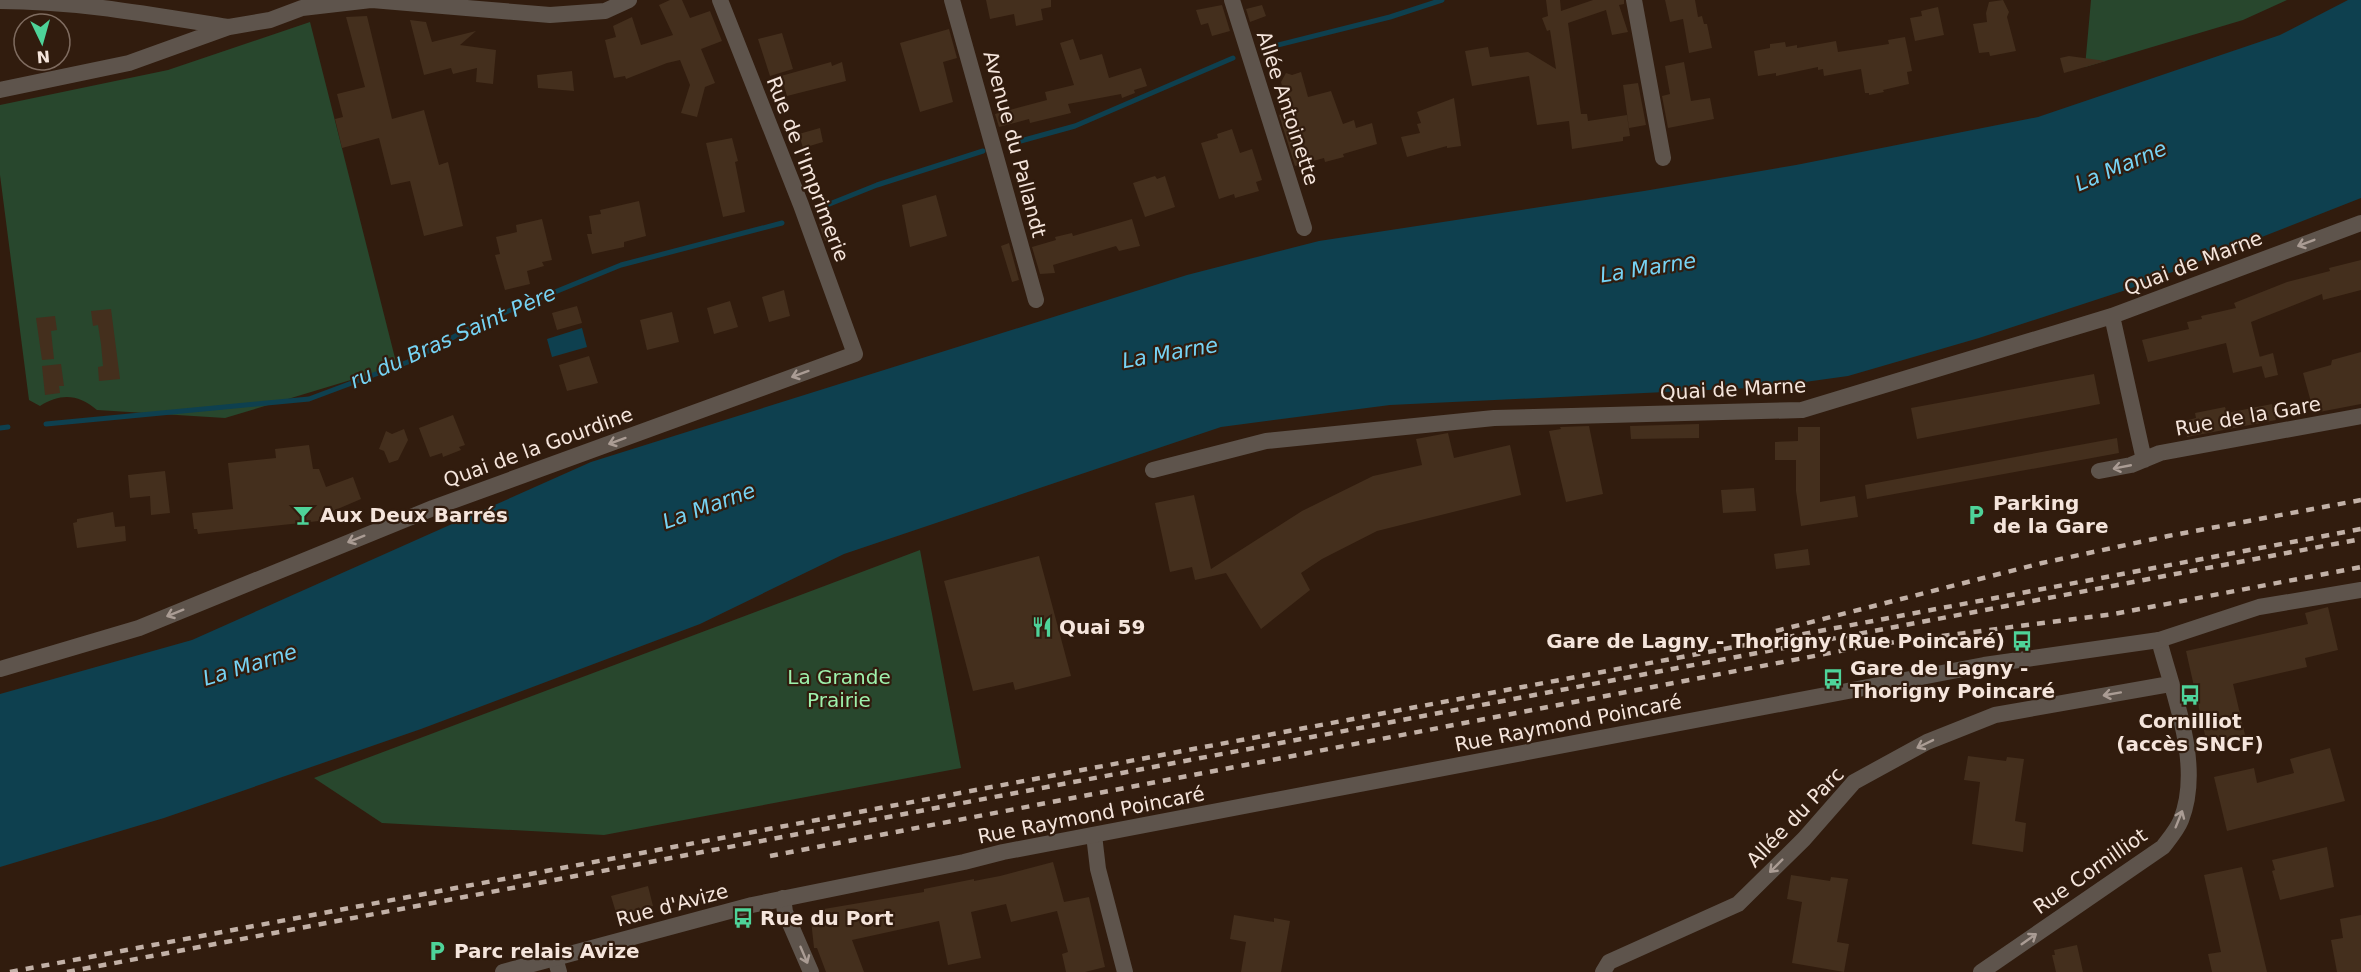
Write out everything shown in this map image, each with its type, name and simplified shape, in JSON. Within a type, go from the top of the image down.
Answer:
[{"type":"street","points":[[0,90],[129,63],[229,27],[270,21],[302,8],[371,0],[550,15],[604,11],[629,0]]},
{"type":"street","name":"Rue de l'Imprimerie","points":[[720,0],[801,205],[855,354]]},
{"type":"street","name":"Avenue du Pallandt","points":[[952,0],[1036,300]]},
{"type":"street","name":"Allée Antoinette","points":[[1232,0],[1304,228]]},
{"type":"street","points":[[1634,0],[1663,158]]},
{"type":"street","points":[[0,1],[31,1],[118,9],[229,27]]},
{"type":"street","name":"Quai de Marne","points":[[1153,470],[1266,441],[1494,418],[1802,410],[2112,316],[2361,223]]},
{"type":"street","points":[[2112,316],[2144,460]]},
{"type":"street","name":"Quai de la Gourdine","points":[[0,669],[139,628],[433,508],[855,354]]},
{"type":"street","name":"Rue de la Gare","points":[[2099,471],[2131,465],[2160,453],[2361,416]]},
{"type":"street","name":"Rue Raymond Poincaré","points":[[783,898],[1004,852],[1984,665],[2159,640],[2259,607],[2361,590]]},
{"type":"street","name":"Rue Cornilliot","points":[[1981,972],[2163,847],[2181,821],[2188,790],[2187,751],[2178,704],[2170,684],[2159,640]]},
{"type":"street","name":"Allée du Parc","points":[[1604,972],[1609,962],[1738,904],[1804,839],[1854,782],[1927,742],[1995,715],[2170,684]]},
{"type":"street","points":[[1094,835],[1098,869],[1125,972]]},
{"type":"street","points":[[783,898],[785,912],[811,972]]},
{"type":"street","name":"Rue d'Avize","points":[[503,972],[557,965],[783,898]]},
{"type":"green space","points":[[2091,0],[2287,0],[2243,20],[2085,67]]},
{"type":"green space","points":[[310,22],[397,366],[225,418],[97,410],[83,401],[69,397],[55,399],[40,406],[29,400],[0,175],[0,105],[168,70]]},
{"type":"green space","name":"La Grande Prairie","points":[[920,550],[961,768],[604,835],[382,823],[314,778]]},
{"type":"water","name":"La Marne","points":[[2348,0],[2361,0],[2361,198],[2129,289],[1979,338],[1848,376],[1770,387],[1390,405],[1221,427],[844,554],[700,624],[421,729],[164,818],[0,867],[0,694],[192,640],[591,462],[1187,275],[1319,241],[1796,165],[2038,117],[2280,35]]},
{"type":"water","points":[[582,328],[587,347],[552,357],[547,339]]},
{"type":"building","points":[[670,0],[682,0],[690,18],[710,11],[722,41],[701,49],[715,83],[705,87],[697,117],[681,113],[690,85],[680,60],[626,79],[625,76],[614,78],[605,40],[616,37],[613,26],[632,17],[641,45],[673,35],[659,5]]},
{"type":"building","points":[[986,0],[1051,0],[1051,7],[1041,9],[1043,20],[1016,26],[1014,14],[990,19]]},
{"type":"building","points":[[1546,0],[1560,0],[1561,11],[1593,0],[1624,0],[1624,4],[1619,5],[1628,32],[1612,35],[1606,10],[1568,23],[1581,114],[1587,114],[1588,121],[1627,115],[1630,136],[1623,137],[1623,141],[1572,149],[1569,121],[1537,125],[1529,76],[1472,86],[1465,51],[1488,47],[1490,57],[1528,52],[1556,69],[1550,30],[1547,31],[1542,18],[1548,16]]},
{"type":"building","points":[[1665,0],[1695,0],[1698,17],[1702,16],[1704,24],[1707,24],[1712,48],[1689,53],[1683,19],[1670,22]]},
{"type":"building","points":[[2003,0],[2009,12],[2007,17],[2016,51],[1990,56],[1989,52],[1979,53],[1973,24],[1987,22],[1986,13],[1989,2]]},
{"type":"building","points":[[1222,5],[1230,31],[1212,36],[1208,23],[1201,25],[1196,10]]},
{"type":"building","points":[[1262,5],[1266,16],[1250,22],[1246,9]]},
{"type":"building","points":[[1938,7],[1944,35],[1915,41],[1910,18],[1922,16],[1921,11]]},
{"type":"building","points":[[367,16],[392,119],[424,110],[439,165],[448,162],[463,226],[424,236],[410,181],[391,185],[379,138],[342,148],[335,119],[343,117],[337,94],[365,87],[346,17]]},
{"type":"building","points":[[410,20],[426,22],[432,42],[476,31],[460,45],[496,50],[493,84],[476,82],[477,68],[453,74],[451,68],[424,75]]},
{"type":"building","points":[[949,29],[957,58],[943,62],[953,102],[920,112],[900,43]]},
{"type":"building","points":[[782,33],[793,69],[770,76],[758,39]]},
{"type":"building","points":[[1905,37],[1912,71],[1907,72],[1909,84],[1883,90],[1884,92],[1869,95],[1865,93],[1861,69],[1824,76],[1823,69],[1818,70],[1818,67],[1776,76],[1776,73],[1758,76],[1754,51],[1770,48],[1770,44],[1785,42],[1786,47],[1797,45],[1797,48],[1836,41],[1838,52],[1889,44],[1888,40]]},
{"type":"building","points":[[1073,39],[1080,60],[1102,54],[1109,78],[1141,68],[1147,86],[1134,90],[1135,93],[1122,98],[1121,94],[1068,104],[1071,113],[1030,123],[1029,119],[999,127],[995,114],[1047,100],[1045,92],[1074,85],[1060,43]]},
{"type":"building","points":[[2069,56],[2106,61],[2064,73],[2060,58]]},
{"type":"building","points":[[831,62],[832,66],[842,62],[846,81],[787,96],[781,76]]},
{"type":"building","points":[[1684,62],[1691,101],[1710,98],[1714,119],[1668,128],[1662,96],[1670,94],[1665,66]]},
{"type":"building","points":[[572,71],[574,91],[538,88],[537,75]]},
{"type":"building","points":[[1301,72],[1308,97],[1331,91],[1343,124],[1354,120],[1356,128],[1372,123],[1377,144],[1343,154],[1344,157],[1325,162],[1324,158],[1295,166],[1279,115],[1287,113],[1281,82],[1286,73],[1292,75]]},
{"type":"building","points":[[1638,83],[1646,125],[1629,128],[1623,85]]},
{"type":"building","points":[[1454,98],[1461,146],[1447,148],[1447,146],[1407,157],[1401,137],[1420,133],[1417,124],[1421,123],[1417,112]]},
{"type":"building","points":[[820,128],[823,142],[803,148],[799,134]]},
{"type":"building","points":[[1232,129],[1240,153],[1252,149],[1262,180],[1256,182],[1259,191],[1235,198],[1234,194],[1219,199],[1201,143],[1218,138],[1217,134]]},
{"type":"building","points":[[732,138],[738,161],[735,162],[745,212],[723,217],[706,143]]},
{"type":"building","points":[[1155,176],[1157,179],[1165,176],[1175,207],[1145,217],[1133,183]]},
{"type":"building","points":[[936,195],[947,236],[910,247],[902,205]]},
{"type":"building","points":[[639,201],[646,236],[624,242],[624,247],[592,254],[587,234],[592,234],[589,216],[601,214],[600,210]]},
{"type":"building","points":[[542,219],[552,260],[542,262],[544,266],[527,271],[530,284],[505,290],[495,255],[500,254],[496,237],[517,232],[516,225]]},
{"type":"building","points":[[832,219],[839,236],[825,241],[819,224]]},
{"type":"building","points":[[1132,219],[1140,246],[1119,251],[1116,246],[1053,265],[1055,273],[1040,274],[1032,247],[1056,240],[1055,237],[1072,233],[1073,236]]},
{"type":"building","points":[[1009,243],[1019,280],[1012,282],[1001,246]]},
{"type":"building","points":[[2361,260],[2361,290],[2323,300],[2322,294],[2251,322],[2262,366],[2233,373],[2226,343],[2148,362],[2142,340],[2189,329],[2187,322],[2202,319],[2201,316],[2236,308],[2234,303],[2287,282]]},
{"type":"building","points":[[784,290],[790,316],[769,322],[762,297]]},
{"type":"building","points":[[730,301],[738,327],[714,334],[707,308]]},
{"type":"building","points":[[577,306],[582,323],[557,330],[552,313]]},
{"type":"building","points":[[111,309],[120,379],[99,381],[98,367],[103,366],[101,344],[98,325],[93,326],[91,311]]},
{"type":"building","points":[[672,312],[679,342],[647,350],[640,320]]},
{"type":"building","points":[[55,316],[57,330],[51,331],[54,359],[42,360],[36,318]]},
{"type":"building","points":[[2361,352],[2361,404],[2314,413],[2303,373],[2331,365],[2332,360]]},
{"type":"building","points":[[2273,353],[2278,375],[2265,378],[2259,357]]},
{"type":"building","points":[[589,356],[598,383],[567,391],[559,365]]},
{"type":"building","points":[[61,364],[64,386],[59,386],[60,393],[45,395],[42,366]]},
{"type":"building","points":[[2094,374],[2100,404],[1917,439],[1911,408]]},
{"type":"building","points":[[2272,404],[2276,420],[2187,437],[2184,421],[2196,418],[2195,413],[2225,407],[2227,413]]},
{"type":"building","points":[[453,415],[465,445],[459,447],[461,450],[443,457],[442,453],[430,457],[419,428]]},
{"type":"building","points":[[1699,424],[1699,438],[1631,439],[1630,426]]},
{"type":"building","points":[[1589,426],[1603,494],[1566,502],[1549,431],[1561,429],[1560,427]]},
{"type":"building","points":[[1798,427],[1820,427],[1820,502],[1855,496],[1858,517],[1801,526],[1796,491],[1796,460],[1775,460],[1775,442],[1798,441]]},
{"type":"building","points":[[404,429],[408,440],[398,460],[389,463],[384,451],[379,449],[386,431],[392,434]]},
{"type":"building","points":[[1448,433],[1454,458],[1510,445],[1521,495],[1377,531],[1322,559],[1301,573],[1310,590],[1261,629],[1226,573],[1195,580],[1192,567],[1170,572],[1155,503],[1194,495],[1211,569],[1302,511],[1373,476],[1422,465],[1416,439]]},
{"type":"building","points":[[2117,438],[2119,453],[1867,499],[1865,485]]},
{"type":"building","points":[[309,445],[313,469],[319,469],[326,487],[353,477],[361,499],[319,517],[319,521],[198,534],[197,529],[194,529],[192,513],[233,509],[228,463],[276,458],[275,449]]},
{"type":"building","points":[[165,471],[170,513],[151,515],[150,496],[130,498],[128,475]]},
{"type":"building","points":[[1754,488],[1756,511],[1723,513],[1721,490]]},
{"type":"building","points":[[113,512],[115,527],[125,526],[126,541],[77,548],[73,523],[77,522],[77,519]]},
{"type":"building","points":[[1808,549],[1810,565],[1776,569],[1774,554]]},
{"type":"building","points":[[1039,556],[1071,676],[1015,690],[1013,682],[973,691],[944,581]]},
{"type":"building","points":[[2328,607],[2338,650],[2305,658],[2307,667],[2233,684],[2245,735],[2207,744],[2186,651],[2308,624],[2305,613]]},
{"type":"building","points":[[2330,748],[2345,801],[2227,831],[2214,777],[2254,768],[2257,783],[2294,773],[2290,759]]},
{"type":"building","points":[[1968,756],[2006,761],[2007,757],[2024,759],[2015,821],[2026,823],[2023,852],[1972,844],[1980,782],[1964,780]]},
{"type":"building","points":[[2327,847],[2334,887],[2280,900],[2272,871],[2275,870],[2272,860]]},
{"type":"building","points":[[1053,862],[1064,902],[1089,897],[1105,967],[1085,972],[1066,972],[1062,954],[1068,952],[1057,911],[1011,922],[1006,904],[971,912],[981,958],[948,965],[939,921],[852,940],[864,972],[826,972],[817,948],[814,948],[811,920],[815,914],[825,912],[824,909],[924,892],[924,889],[1000,876]]},
{"type":"building","points":[[2242,867],[2267,972],[2212,972],[2208,954],[2221,952],[2204,875]]},
{"type":"building","points":[[1791,875],[1830,881],[1831,877],[1848,879],[1837,942],[1849,944],[1844,972],[1792,963],[1802,902],[1787,899]]},
{"type":"building","points":[[648,886],[653,906],[617,916],[611,896]]},
{"type":"building","points":[[1234,915],[1274,922],[1274,918],[1290,921],[1281,972],[1241,972],[1246,942],[1230,939]]},
{"type":"building","points":[[2361,915],[2361,972],[2337,972],[2331,940],[2343,938],[2340,919]]},
{"type":"building","points":[[2077,945],[2083,972],[2056,972],[2052,955],[2055,955],[2054,950]]},
{"type":"waterway","name":"ru du Bras Saint Père","points":[[1262,49],[1390,17],[1442,0]]},
{"type":"waterway","name":"ru du Bras Saint Père","points":[[1017,142],[1075,126],[1233,58]]},
{"type":"waterway","name":"ru du Bras Saint Père","points":[[817,209],[877,185],[983,151]]},
{"type":"waterway","name":"ru du Bras Saint Père","points":[[46,424],[309,399],[408,362],[479,323],[621,265],[782,223]]},
{"type":"waterway","name":"ru du Bras Saint Père","points":[[0,428],[8,427]]},
{"type":"railway","points":[[1776,631],[2042,563],[2168,536],[2361,500]]},
{"type":"railway","points":[[10,972],[2361,529]]},
{"type":"railway","points":[[67,972],[2361,539]]},
{"type":"railway","points":[[1910,640],[2114,614],[2361,567]]},
{"type":"railway","points":[[770,856],[1856,648],[1916,639]]},
{"type":"place","name":"Aux Deux Barrés","points":[[303,515]]},
{"type":"place","name":"Parking de la Gare","points":[[1976,515]]},
{"type":"place","name":"Quai 59","points":[[1042,627]]},
{"type":"place","name":"Gare de Lagny - Thorigny (Rue Poincaré)","points":[[2022,641]]},
{"type":"place","name":"Gare de Lagny - Thorigny Poincaré","points":[[1833,679]]},
{"type":"place","name":"Cornilliot (accès SNCF)","points":[[2190,695]]},
{"type":"place","name":"Rue du Port","points":[[743,918]]},
{"type":"place","name":"Parc relais Avize","points":[[437,951]]}]
